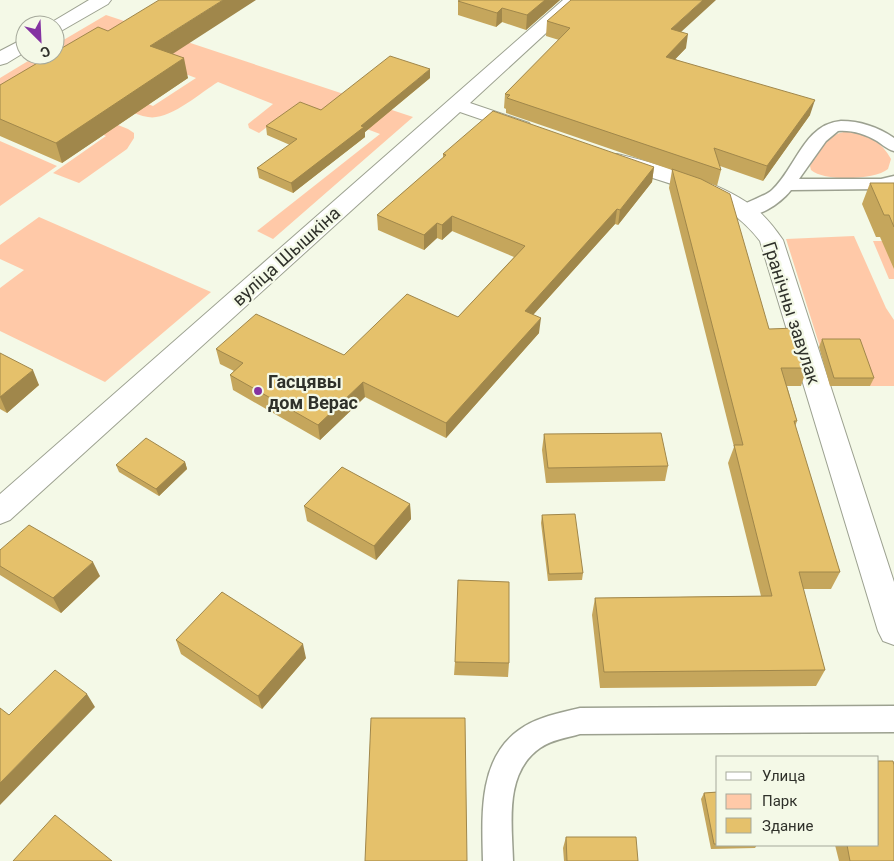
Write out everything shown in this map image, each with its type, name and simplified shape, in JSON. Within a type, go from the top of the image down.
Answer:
[{"type":"street","points":[[65,21],[102,0]]},
{"type":"street","name":"вуліца Шышкіна","points":[[0,512],[573,0]]},
{"type":"street","points":[[0,59],[15,50]]},
{"type":"street","points":[[455,104],[539,133]]},
{"type":"street","name":"Гранічны завулак","points":[[594,152],[728,200],[745,211],[760,225],[771,240],[894,631]]},
{"type":"lane","points":[[745,211],[769,201],[786,185],[822,134],[832,127],[850,126],[867,130],[884,137],[894,146]]},
{"type":"lane","points":[[786,185],[881,184],[894,181]]},
{"type":"lane","points":[[498,861],[496,809],[498,789],[506,766],[517,750],[533,734],[556,725],[580,720],[894,719]]},
{"type":"green space","points":[[106,15],[413,117],[273,239],[257,231],[380,134],[299,103],[259,133],[249,128],[248,124],[273,104],[218,82],[175,111],[165,115],[148,117],[138,114],[107,101],[120,93],[153,106],[196,78],[103,43],[0,105],[0,78],[21,65],[65,65],[65,39]]},
{"type":"green space","points":[[88,113],[128,129],[134,133],[134,138],[127,149],[79,183],[53,173],[106,136],[74,122]]},
{"type":"green space","points":[[848,131],[868,136],[878,143],[891,159],[888,169],[882,173],[850,178],[827,176],[811,170],[810,166],[825,143],[835,135]]},
{"type":"green space","points":[[0,141],[57,166],[0,206]]},
{"type":"green space","points":[[39,217],[211,292],[105,382],[0,331],[0,288],[24,270],[0,259],[0,245]]},
{"type":"green space","points":[[854,236],[886,308],[894,320],[894,386],[870,386],[856,347],[820,347],[786,239]]},
{"type":"green space","points":[[873,241],[894,241],[894,279],[889,279]]},
{"type":"building","points":[[159,0],[223,0],[150,46],[184,58],[56,143],[0,119],[0,85],[34,65],[65,65],[65,46],[98,27],[108,31]]},
{"type":"building","points":[[545,0],[527,15],[502,8],[497,13],[458,1]]},
{"type":"building","points":[[571,0],[703,0],[671,29],[688,34],[666,57],[815,100],[767,166],[714,148],[721,170],[507,98],[510,95],[505,94],[570,28],[547,21]]},
{"type":"building","points":[[390,56],[430,69],[361,126],[364,127],[291,183],[257,168],[297,139],[266,126],[300,102],[321,110]]},
{"type":"building","points":[[493,111],[654,167],[620,210],[617,209],[525,311],[541,318],[446,423],[363,382],[318,425],[230,375],[243,363],[216,349],[256,314],[344,355],[407,294],[458,317],[525,246],[452,216],[442,225],[437,223],[424,235],[377,215]]},
{"type":"building","points":[[672,169],[701,179],[730,194],[769,329],[796,328],[807,368],[781,368],[797,421],[794,421],[840,572],[799,572],[825,670],[604,672],[595,598],[772,596],[734,445],[743,445]]},
{"type":"building","points":[[870,183],[894,183],[894,227],[889,215],[884,215]]},
{"type":"building","points":[[822,339],[860,339],[874,378],[834,378]]},
{"type":"building","points":[[0,353],[33,370],[0,397]]},
{"type":"building","points":[[661,433],[668,466],[548,468],[544,434]]},
{"type":"building","points":[[146,438],[185,462],[156,489],[116,465]]},
{"type":"building","points":[[342,467],[410,504],[374,546],[304,506]]},
{"type":"building","points":[[575,514],[583,573],[549,574],[542,515]]},
{"type":"building","points":[[29,525],[93,562],[53,598],[0,566],[0,550]]},
{"type":"building","points":[[458,580],[509,582],[509,663],[455,662]]},
{"type":"building","points":[[222,592],[303,644],[258,696],[176,640]]},
{"type":"building","points":[[55,670],[87,694],[0,783],[0,708],[9,715]]},
{"type":"building","points":[[371,718],[465,718],[467,861],[365,861]]},
{"type":"building","points":[[879,761],[893,761],[894,861],[850,861],[847,846],[879,846]]},
{"type":"building","points":[[716,792],[716,844],[714,844],[704,793]]},
{"type":"building","points":[[55,815],[112,861],[13,861]]},
{"type":"building","points":[[566,837],[636,837],[638,861],[567,861]]},
{"type":"place","name":"Гасцявы дом Верас","points":[[258,391]]}]
